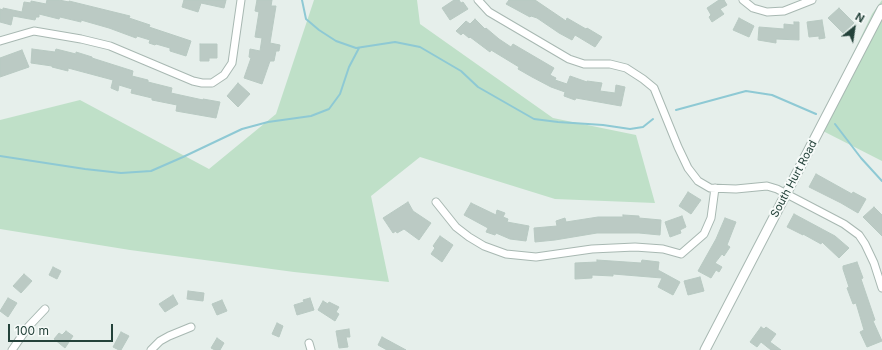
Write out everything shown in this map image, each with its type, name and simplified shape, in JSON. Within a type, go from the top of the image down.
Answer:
[{"type":"street","points":[[0,41],[34,31],[81,39],[110,46],[193,81],[212,83],[224,75],[232,63],[240,0]]},
{"type":"street","points":[[478,0],[489,12],[568,59],[584,64],[610,64],[626,68],[649,84],[654,88],[688,168],[698,181],[710,188],[736,189],[767,186],[786,194],[844,224],[859,235],[870,253],[882,288]]},
{"type":"street","points":[[743,0],[753,8],[767,12],[784,11],[812,0]]},
{"type":"street","name":"South Hurt Road","points":[[705,350],[881,11]]},
{"type":"street","points":[[436,202],[456,227],[469,237],[484,246],[506,254],[536,257],[592,248],[635,247],[663,249],[681,254],[704,234],[710,218],[715,188]]},
{"type":"street","points":[[12,350],[28,327],[45,309]]},
{"type":"street","points":[[150,350],[160,341],[169,336],[192,327]]},
{"type":"green space","points":[[314,0],[417,0],[420,24],[553,118],[636,135],[655,203],[555,199],[420,157],[371,196],[389,282],[294,272],[130,250],[0,229],[0,120],[80,100],[209,169],[276,114]]},
{"type":"green space","points":[[882,0],[882,161],[817,128],[872,14]]},
{"type":"building","points":[[47,0],[69,1],[130,16],[129,18],[150,25],[149,27],[191,41],[186,56],[170,51],[170,48],[149,43],[150,40],[137,36],[136,38],[81,20],[81,22],[60,17],[59,19],[39,14],[39,17],[36,17],[35,20],[13,16],[11,25],[0,22],[0,9],[3,10],[3,8],[22,12],[24,2],[31,3],[31,1],[46,4]]},
{"type":"building","points":[[184,0],[226,0],[224,8],[201,3],[198,12],[182,7]]},
{"type":"building","points":[[257,0],[272,0],[271,6],[276,6],[270,43],[280,45],[279,51],[276,51],[274,61],[270,61],[262,84],[244,78],[251,58],[249,57],[250,49],[260,51],[262,38],[255,37],[259,12],[255,11]]},
{"type":"building","points":[[454,0],[459,0],[461,3],[463,2],[468,9],[450,20],[442,8]]},
{"type":"building","points":[[509,0],[535,0],[566,21],[567,18],[602,37],[595,47],[575,35],[572,40],[537,18],[530,17],[506,4]]},
{"type":"building","points":[[719,0],[724,0],[727,5],[720,9],[724,14],[712,22],[709,17],[711,15],[707,8]]},
{"type":"building","points":[[839,8],[854,23],[843,33],[828,18]]},
{"type":"building","points":[[739,18],[754,26],[749,37],[733,30]]},
{"type":"building","points":[[475,19],[485,29],[486,28],[511,47],[513,44],[554,68],[550,75],[556,78],[555,80],[567,84],[570,76],[587,82],[602,83],[600,91],[615,93],[616,85],[625,87],[621,106],[576,98],[575,100],[564,96],[565,92],[551,87],[532,77],[518,69],[519,67],[491,50],[490,52],[470,37],[469,38],[463,33],[461,35],[456,31],[466,21],[470,24]]},
{"type":"building","points":[[822,20],[825,38],[819,39],[819,36],[809,37],[807,22]]},
{"type":"building","points":[[794,22],[799,22],[799,40],[776,39],[776,43],[758,40],[759,27],[784,29],[784,24],[794,25]]},
{"type":"building","points":[[200,44],[217,44],[217,58],[209,58],[209,61],[200,61]]},
{"type":"building","points":[[32,49],[55,52],[56,49],[76,54],[76,52],[133,71],[132,76],[172,88],[171,93],[220,102],[216,118],[176,111],[177,105],[152,100],[152,98],[131,93],[132,89],[119,85],[118,91],[111,88],[113,80],[68,68],[68,71],[52,66],[31,63]]},
{"type":"building","points":[[22,50],[29,67],[0,77],[0,58]]},
{"type":"building","points":[[238,83],[250,94],[238,107],[227,96]]},
{"type":"building","points":[[816,174],[852,194],[853,192],[866,199],[858,213],[809,187]]},
{"type":"building","points":[[688,192],[701,200],[691,214],[679,206]]},
{"type":"building","points":[[408,202],[413,211],[431,223],[419,240],[404,229],[397,233],[396,231],[393,233],[383,218]]},
{"type":"building","points":[[471,203],[496,215],[497,210],[505,213],[503,217],[508,219],[507,222],[529,226],[526,241],[510,239],[496,233],[495,235],[486,232],[488,228],[464,215]]},
{"type":"building","points":[[874,207],[882,215],[882,236],[863,217]]},
{"type":"building","points":[[794,214],[835,236],[849,248],[839,258],[822,242],[821,244],[787,227]]},
{"type":"building","points":[[623,215],[661,220],[660,235],[639,233],[597,233],[535,242],[534,228],[557,226],[556,221],[565,218],[566,222],[598,217],[623,217]]},
{"type":"building","points":[[682,216],[686,227],[680,230],[681,233],[670,237],[665,222]]},
{"type":"building","points":[[725,218],[736,222],[727,245],[730,247],[724,256],[722,254],[715,263],[722,267],[719,272],[716,270],[711,278],[698,271],[716,239]]},
{"type":"building","points":[[440,236],[453,245],[442,262],[431,254],[435,248],[433,246]]},
{"type":"building","points":[[597,260],[641,263],[642,260],[659,262],[658,270],[680,282],[673,295],[658,287],[662,278],[613,274],[613,276],[592,275],[592,278],[575,279],[575,263],[597,262]]},
{"type":"building","points":[[857,262],[863,278],[861,279],[875,320],[873,321],[882,341],[867,347],[860,332],[864,330],[856,303],[853,304],[847,288],[849,287],[843,269],[843,266]]},
{"type":"building","points":[[53,267],[61,271],[57,279],[49,275]]},
{"type":"building","points":[[24,274],[32,281],[21,293],[13,286]]},
{"type":"building","points":[[700,277],[704,291],[688,295],[684,281]]},
{"type":"building","points":[[188,291],[204,293],[203,301],[187,299]]},
{"type":"building","points":[[173,295],[178,304],[165,312],[159,304]]},
{"type":"building","points":[[8,298],[17,303],[8,317],[0,311]]},
{"type":"building","points":[[310,298],[314,310],[297,315],[294,305],[304,302],[303,300]]},
{"type":"building","points":[[222,300],[227,311],[217,315],[212,304]]},
{"type":"building","points":[[323,301],[339,307],[336,312],[339,314],[335,321],[318,310]]},
{"type":"building","points":[[277,323],[283,326],[279,337],[272,334]]},
{"type":"building","points":[[761,327],[764,329],[766,327],[776,334],[770,342],[781,350],[771,350],[761,342],[757,347],[750,342]]},
{"type":"building","points":[[349,329],[350,337],[346,337],[348,347],[339,348],[336,331]]},
{"type":"building","points":[[66,331],[73,336],[65,348],[54,339],[59,333],[62,335]]},
{"type":"building","points":[[121,332],[129,336],[121,350],[119,350],[113,347]]},
{"type":"building","points":[[382,337],[406,350],[387,350],[378,345]]},
{"type":"building","points":[[217,338],[224,343],[220,350],[211,348]]},
{"type":"waterway","points":[[302,0],[306,19],[336,41],[356,48],[395,42],[420,47],[461,71],[478,87],[534,119],[630,129],[643,127],[653,119]]},
{"type":"waterway","points":[[0,156],[121,173],[151,171],[242,129],[268,122],[311,116],[329,109],[340,94],[349,67],[359,48]]},
{"type":"waterway","points":[[676,110],[746,91],[772,95],[816,114]]},
{"type":"waterway","points":[[835,124],[861,158],[882,181]]}]
